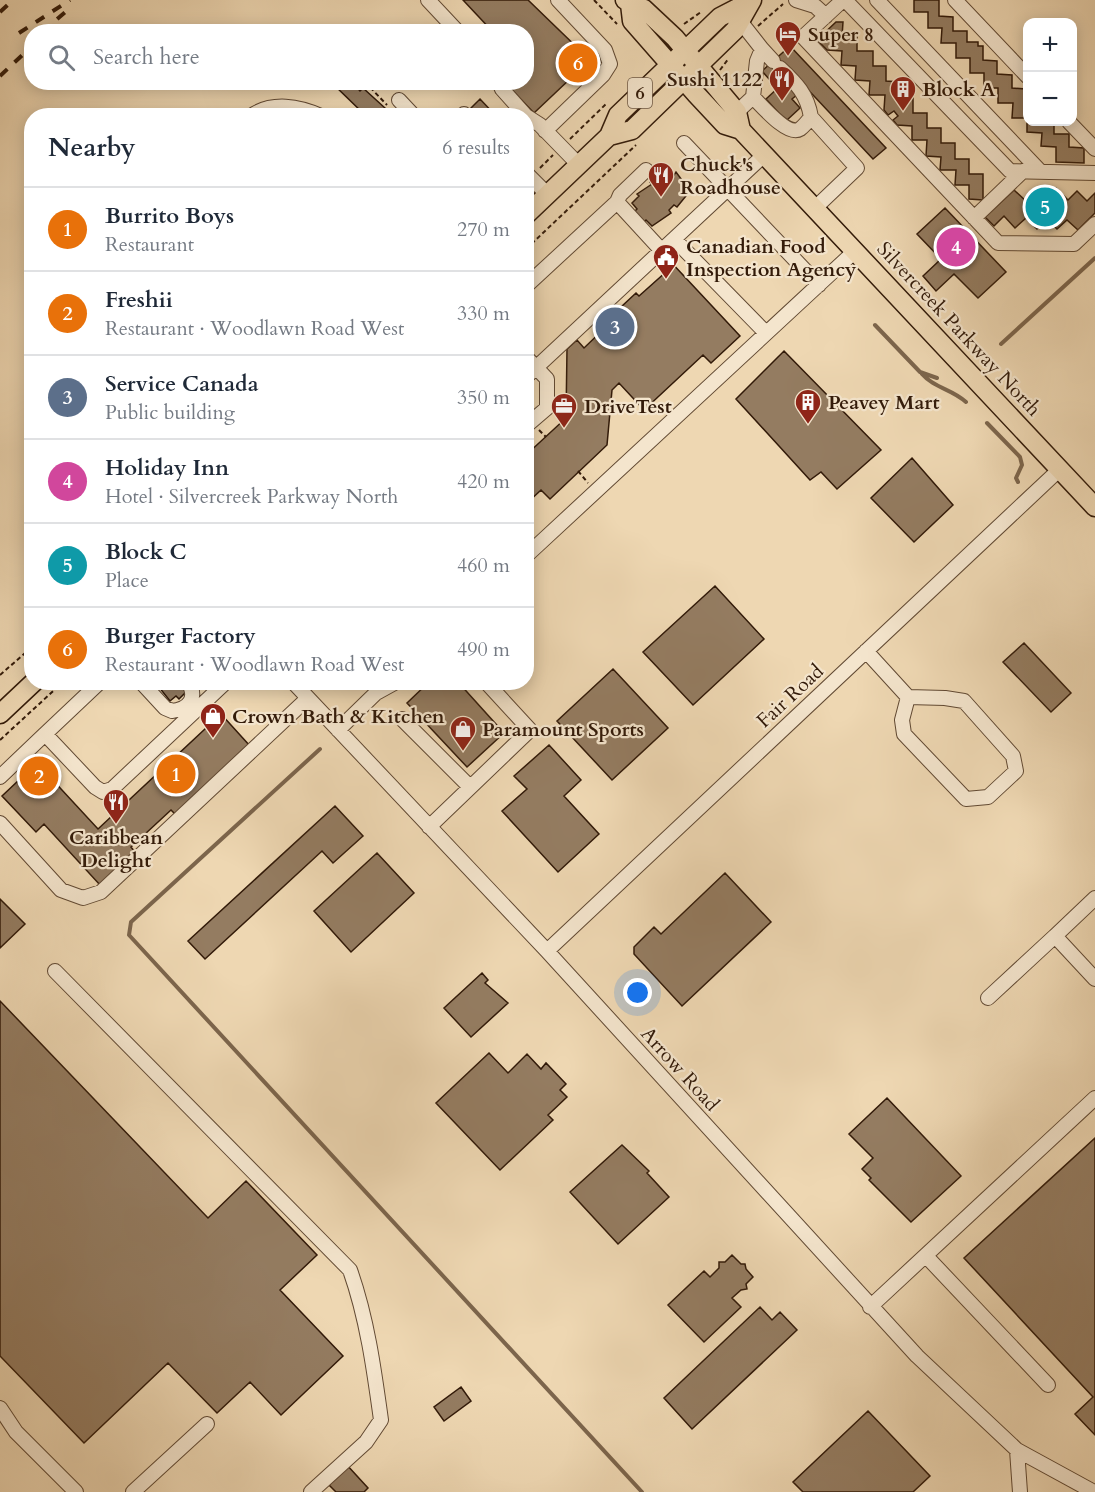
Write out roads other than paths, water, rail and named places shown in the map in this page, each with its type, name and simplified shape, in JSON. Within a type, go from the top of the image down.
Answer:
[{"type":"main road","name":"6","points":[[609,136],[632,130],[735,30],[752,1]]},
{"type":"main road","name":"6","points":[[534,208],[609,136],[618,115],[684,50],[720,17],[752,1]]},
{"type":"main road","name":"Silvercreek Parkway North","points":[[628,2],[644,9],[684,50],[764,155],[1095,507]]},
{"type":"main road","name":"Silvercreek Parkway North","points":[[628,2],[632,21],[725,125],[739,121]]},
{"type":"main road","points":[[0,714],[26,690]]},
{"type":"street","points":[[428,0],[450,24]]},
{"type":"street","points":[[545,131],[603,75],[610,64],[604,50],[558,0]]},
{"type":"street","points":[[796,0],[814,3],[826,16]]},
{"type":"street","points":[[1095,173],[1010,171],[844,0],[803,37],[998,243],[1074,244],[1095,224]]},
{"type":"street","points":[[877,0],[1040,171]]},
{"type":"street","points":[[955,0],[1023,72]]},
{"type":"street","points":[[740,21],[762,49],[802,90],[808,100],[811,117],[857,168],[814,209]]},
{"type":"street","points":[[739,121],[753,97],[757,61],[762,49]]},
{"type":"street","points":[[503,90],[519,108]]},
{"type":"street","points":[[753,97],[786,129],[794,131],[800,129],[811,117]]},
{"type":"street","points":[[393,103],[401,108]]},
{"type":"street","points":[[268,108],[288,106],[295,108]]},
{"type":"street","points":[[534,122],[579,165]]},
{"type":"street","points":[[1073,126],[1095,149]]},
{"type":"street","points":[[684,143],[819,285]]},
{"type":"street","points":[[534,364],[662,251],[764,155]]},
{"type":"street","points":[[534,279],[617,202],[620,195],[646,170]]},
{"type":"street","points":[[974,218],[1023,171]]},
{"type":"street","points":[[534,181],[548,195]]},
{"type":"street","points":[[617,202],[662,251]]},
{"type":"street","points":[[675,239],[766,333]]},
{"type":"street","points":[[534,549],[855,251]]},
{"type":"street","points":[[534,371],[547,379],[547,408],[534,419]]},
{"type":"street","name":"Fair Road","points":[[547,951],[1060,469]]},
{"type":"street","points":[[866,651],[908,697],[964,701],[1013,756],[1016,771],[988,797],[966,799],[903,734],[902,720],[908,697]]},
{"type":"street","points":[[0,777],[92,690]]},
{"type":"street","points":[[148,690],[165,708],[172,711],[187,707],[192,700],[192,690]]},
{"type":"street","points":[[45,734],[94,787],[103,792],[112,789],[216,690]]},
{"type":"street","name":"Arrow Road","points":[[300,690],[547,951],[917,1356],[1017,1450],[1094,1492]]},
{"type":"street","points":[[373,690],[376,693]]},
{"type":"street","points":[[338,730],[381,690]]},
{"type":"street","points":[[429,827],[530,730],[493,690]]},
{"type":"street","points":[[0,823],[61,890],[83,898],[101,892],[308,699]]},
{"type":"street","points":[[402,719],[470,787]]},
{"type":"street","points":[[988,998],[1095,898]]},
{"type":"street","points":[[1055,936],[1095,979]]},
{"type":"street","points":[[55,971],[350,1270],[362,1310],[374,1366],[381,1420],[366,1442],[311,1492]]},
{"type":"street","points":[[870,1307],[1095,1098]]},
{"type":"street","points":[[926,1256],[1048,1385]]},
{"type":"street","points":[[0,1408],[16,1432],[76,1492]]},
{"type":"street","points":[[133,1492],[207,1424]]},
{"type":"street","points":[[1017,1450],[1020,1492]]},
{"type":"waterway","points":[[1001,344],[1095,258]]},
{"type":"waterway","points":[[875,325],[920,372],[937,378]]},
{"type":"waterway","points":[[922,374],[966,402]]},
{"type":"waterway","points":[[987,423],[1020,457],[1022,465],[1016,478],[1018,482]]},
{"type":"waterway","points":[[320,749],[131,922],[129,935],[642,1492]]},
{"type":"railway","points":[[0,12],[13,0]]},
{"type":"railway","points":[[33,24],[70,0]]},
{"type":"railway","points":[[51,24],[70,8]]},
{"type":"railway","points":[[19,33],[24,30]]},
{"type":"railway","points":[[0,76],[24,54]]},
{"type":"place","name":"Super 8","points":[[788,57]]},
{"type":"place","name":"Burger Factory","points":[[578,63]]},
{"type":"place","name":"Sushi 1122","points":[[782,102]]},
{"type":"place","name":"Block A","points":[[903,112]]},
{"type":"place","name":"Chuck's Roadhouse","points":[[661,198]]},
{"type":"place","name":"Block C","points":[[1045,207]]},
{"type":"place","name":"Holiday Inn","points":[[956,247]]},
{"type":"place","name":"Canadian Food Inspection Agency","points":[[666,280]]},
{"type":"place","name":"Service Canada","points":[[615,327]]},
{"type":"place","name":"Peavey Mart","points":[[808,425]]},
{"type":"place","name":"DriveTest","points":[[564,429]]},
{"type":"place","name":"Crown Bath & Kitchen","points":[[213,739]]},
{"type":"place","name":"Paramount Sports","points":[[463,752]]},
{"type":"place","name":"Burrito Boys","points":[[176,774]]},
{"type":"place","name":"Freshii","points":[[39,776]]},
{"type":"place","name":"Caribbean Delight","points":[[116,825]]}]
